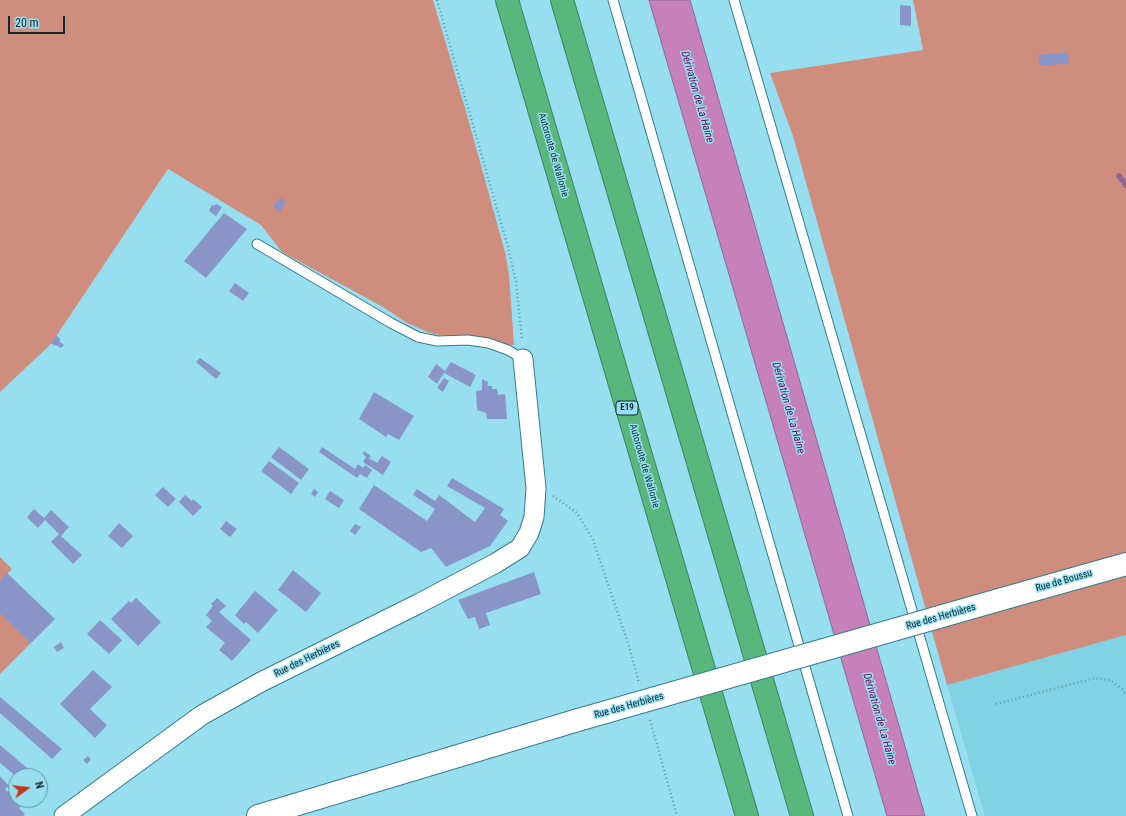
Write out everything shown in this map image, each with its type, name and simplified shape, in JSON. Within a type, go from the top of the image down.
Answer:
[{"type":"highway","name":"Autoroute de Wallonie","points":[[507,0],[747,816]]},
{"type":"highway","points":[[562,0],[802,816]]},
{"type":"street","name":"Rue des Herbières","points":[[64,816],[202,715],[261,682],[418,604],[496,563],[520,548],[529,533],[534,517],[536,488],[523,359]]},
{"type":"street","name":"Rue de Boussu","points":[[1002,599],[1126,564]]},
{"type":"street","name":"Rue des Herbières","points":[[258,816],[578,720],[1002,599]]},
{"type":"lane","points":[[613,0],[848,816]]},
{"type":"lane","points":[[734,0],[972,816]]},
{"type":"lane","points":[[257,244],[391,323],[418,337],[437,341],[468,340],[488,343],[508,350],[523,359]]},
{"type":"path","points":[[437,0],[508,247],[516,282],[523,359]]},
{"type":"path","points":[[536,488],[555,497],[577,513],[593,540],[629,646],[642,690]]},
{"type":"path","points":[[996,704],[1095,678],[1110,680],[1122,689],[1126,695]]},
{"type":"path","points":[[650,720],[678,816]]},
{"type":"shaded area","points":[[0,0],[433,0],[505,252],[509,274],[514,345],[505,345],[464,336],[444,336],[430,333],[407,323],[383,307],[282,252],[261,225],[168,169],[51,344],[0,392]]},
{"type":"shaded area","points":[[913,0],[1126,0],[1126,635],[947,685],[793,136],[770,73],[923,50]]},
{"type":"shaded area","points":[[0,557],[12,569],[0,581]]},
{"type":"shaded area","points":[[0,612],[31,643],[0,674]]},
{"type":"shaded area","points":[[1126,635],[1126,816],[985,816],[947,685]]},
{"type":"water","name":"Dérivation de La Haine","points":[[649,0],[690,0],[925,816],[887,816]]},
{"type":"building","points":[[900,5],[911,6],[911,26],[900,25]]},
{"type":"building","points":[[1068,52],[1069,63],[1040,66],[1038,55]]},
{"type":"building","points":[[280,197],[286,202],[280,212],[273,207]]},
{"type":"building","points":[[216,204],[222,207],[216,216],[209,211],[212,205],[214,206]]},
{"type":"building","points":[[224,213],[247,229],[206,278],[184,261]]},
{"type":"building","points":[[235,283],[249,293],[243,301],[229,291]]},
{"type":"building","points":[[56,335],[61,340],[59,341],[64,345],[61,348],[51,343]]},
{"type":"building","points":[[200,358],[221,373],[216,379],[196,362]]},
{"type":"building","points":[[451,362],[476,375],[470,387],[444,373],[437,384],[428,377],[436,364],[445,371]]},
{"type":"building","points":[[444,378],[449,381],[443,392],[437,388]]},
{"type":"building","points":[[482,379],[488,382],[487,386],[492,386],[492,389],[497,389],[498,395],[505,394],[507,419],[487,419],[486,413],[477,410],[476,391],[482,390]]},
{"type":"building","points":[[374,392],[414,416],[399,440],[388,434],[386,437],[359,419]]},
{"type":"building","points":[[279,447],[309,469],[301,480],[271,457]]},
{"type":"building","points":[[322,447],[355,469],[358,464],[363,468],[365,465],[372,470],[367,478],[360,474],[357,478],[319,452]]},
{"type":"building","points":[[364,451],[371,456],[369,458],[377,463],[382,456],[391,462],[383,475],[363,462],[366,457],[363,454]]},
{"type":"building","points":[[269,461],[299,483],[291,494],[261,471]]},
{"type":"building","points":[[452,478],[504,509],[500,515],[508,521],[490,546],[446,567],[431,548],[421,552],[359,509],[374,485],[427,521],[435,509],[413,495],[417,489],[435,501],[439,495],[475,522],[485,508],[447,486]]},
{"type":"building","points":[[163,487],[176,499],[168,507],[155,495]]},
{"type":"building","points":[[314,489],[318,492],[315,497],[311,494]]},
{"type":"building","points":[[330,491],[344,500],[339,508],[325,499]]},
{"type":"building","points":[[185,495],[192,501],[193,499],[202,507],[193,516],[179,502]]},
{"type":"building","points":[[34,509],[44,518],[51,510],[69,527],[61,536],[82,555],[73,564],[51,542],[59,534],[45,520],[38,528],[27,517]]},
{"type":"building","points":[[226,521],[237,529],[230,537],[220,529]]},
{"type":"building","points":[[119,523],[133,536],[122,548],[108,536]]},
{"type":"building","points":[[355,524],[361,527],[355,535],[350,531]]},
{"type":"building","points":[[293,570],[321,593],[306,612],[278,590]]},
{"type":"building","points":[[534,572],[541,594],[486,613],[490,625],[479,629],[475,617],[468,619],[458,600]]},
{"type":"building","points":[[7,573],[55,619],[31,643],[0,613],[0,581]]},
{"type":"building","points":[[255,591],[278,610],[258,633],[246,622],[244,624],[235,615]]},
{"type":"building","points":[[136,598],[161,622],[138,646],[111,619],[129,601],[131,603]]},
{"type":"building","points":[[217,598],[226,606],[219,612],[251,640],[232,661],[219,650],[225,643],[206,627],[212,621],[206,615],[213,606],[211,604]]},
{"type":"building","points":[[100,620],[122,640],[109,654],[87,634]]},
{"type":"building","points":[[61,642],[64,648],[57,652],[54,647]]},
{"type":"building","points":[[93,670],[112,687],[90,709],[107,725],[95,738],[60,704]]},
{"type":"building","points":[[0,697],[62,749],[52,759],[0,713]]},
{"type":"building","points":[[0,745],[27,768],[8,768],[8,770],[0,763]]},
{"type":"building","points":[[88,756],[91,759],[87,764],[83,760]]},
{"type":"building","points":[[0,776],[8,785],[5,789],[8,792],[8,808],[19,808],[25,814],[23,816],[0,816]]},
{"type":"waterway","points":[[1119,176],[1126,185]]}]
